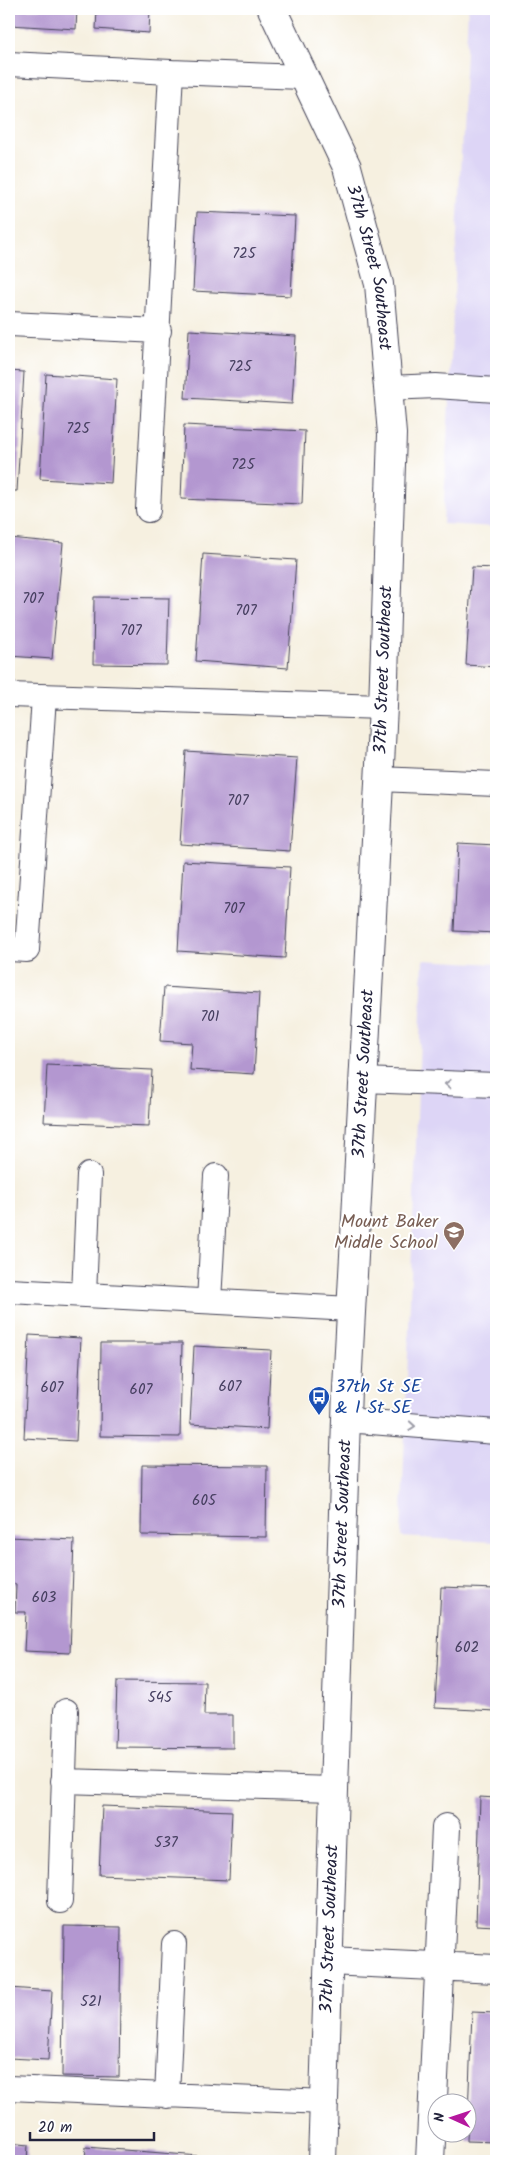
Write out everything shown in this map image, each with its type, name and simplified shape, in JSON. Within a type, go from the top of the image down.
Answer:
[{"type":"street","name":"37th Street Southeast","points":[[272,9],[348,167],[379,284],[392,434],[384,707],[346,1420],[322,2161]]},
{"type":"street","points":[[430,2161],[446,1828]]},
{"type":"street","points":[[329,1961],[496,1969]]},
{"type":"lane","points":[[9,64],[303,76]]},
{"type":"lane","points":[[148,510],[172,72]]},
{"type":"lane","points":[[9,324],[159,331]]},
{"type":"lane","points":[[388,388],[436,386],[496,390]]},
{"type":"lane","points":[[9,695],[384,707]]},
{"type":"lane","points":[[9,949],[27,950],[44,697]]},
{"type":"lane","points":[[379,779],[496,784]]},
{"type":"lane","points":[[363,1080],[496,1086]]},
{"type":"lane","points":[[84,1295],[89,1176]]},
{"type":"lane","points":[[209,1301],[216,1176]]},
{"type":"lane","points":[[9,1291],[351,1309]]},
{"type":"lane","points":[[346,1420],[496,1432]]},
{"type":"lane","points":[[60,1901],[66,1711]]},
{"type":"lane","points":[[63,1781],[334,1789]]},
{"type":"lane","points":[[167,2096],[174,1944]]},
{"type":"lane","points":[[9,2088],[324,2102]]},
{"type":"shaded area","points":[[468,9],[496,9],[496,527],[443,524]]},
{"type":"shaded area","name":"Mount Baker Middle School","points":[[423,960],[496,964],[496,1542],[401,1537]]},
{"type":"building","points":[[9,9],[77,9],[76,29],[9,25]]},
{"type":"building","points":[[97,9],[150,9],[149,33],[96,29]]},
{"type":"building","points":[[197,212],[295,216],[291,296],[193,291]]},
{"type":"building","points":[[189,330],[296,336],[292,404],[185,398]]},
{"type":"building","points":[[9,371],[24,372],[17,491],[9,491]]},
{"type":"building","points":[[46,374],[117,379],[111,483],[40,479]]},
{"type":"building","points":[[184,425],[305,431],[302,504],[181,499]]},
{"type":"building","points":[[9,538],[63,543],[52,659],[9,656]]},
{"type":"building","points":[[203,554],[296,560],[288,668],[196,661]]},
{"type":"building","points":[[472,567],[496,568],[496,667],[466,665]]},
{"type":"building","points":[[94,597],[169,598],[167,665],[93,664]]},
{"type":"building","points":[[186,751],[297,758],[290,851],[180,844]]},
{"type":"building","points":[[458,843],[496,845],[496,933],[454,931]]},
{"type":"building","points":[[183,861],[290,867],[285,958],[178,951]]},
{"type":"building","points":[[164,987],[259,993],[254,1074],[190,1070],[192,1043],[160,1041]]},
{"type":"building","points":[[47,1065],[152,1070],[149,1126],[44,1122]]},
{"type":"building","points":[[29,1335],[81,1338],[76,1441],[24,1438]]},
{"type":"building","points":[[101,1343],[182,1343],[180,1437],[100,1436]]},
{"type":"building","points":[[194,1346],[271,1350],[267,1429],[190,1424]]},
{"type":"building","points":[[142,1465],[267,1466],[266,1537],[141,1535]]},
{"type":"building","points":[[9,1537],[74,1540],[70,1653],[24,1651],[26,1612],[15,1612],[16,1584],[9,1584]]},
{"type":"building","points":[[441,1587],[496,1589],[496,1711],[435,1708]]},
{"type":"building","points":[[9,1674],[12,1674],[10,1711],[9,1711]]},
{"type":"building","points":[[117,1681],[205,1682],[204,1715],[233,1715],[233,1748],[115,1747]]},
{"type":"building","points":[[480,1797],[496,1798],[496,1926],[476,1925]]},
{"type":"building","points":[[9,1799],[11,1799],[10,1816],[9,1816]]},
{"type":"building","points":[[102,1806],[232,1811],[229,1880],[99,1875]]},
{"type":"building","points":[[64,1926],[121,1927],[119,2077],[62,2076]]},
{"type":"building","points":[[9,1988],[52,1991],[48,2060],[9,2058]]},
{"type":"building","points":[[472,2012],[496,2013],[496,2142],[478,2141],[478,2092],[469,2092]]},
{"type":"building","points":[[9,2143],[28,2145],[27,2161],[9,2161]]},
{"type":"building","points":[[86,2147],[212,2157],[212,2161],[85,2161]]},
{"type":"place","name":"Mount Baker Middle School","points":[[454,1251]]},
{"type":"place","name":"37th St SE & I St SE","points":[[319,1416]]}]
